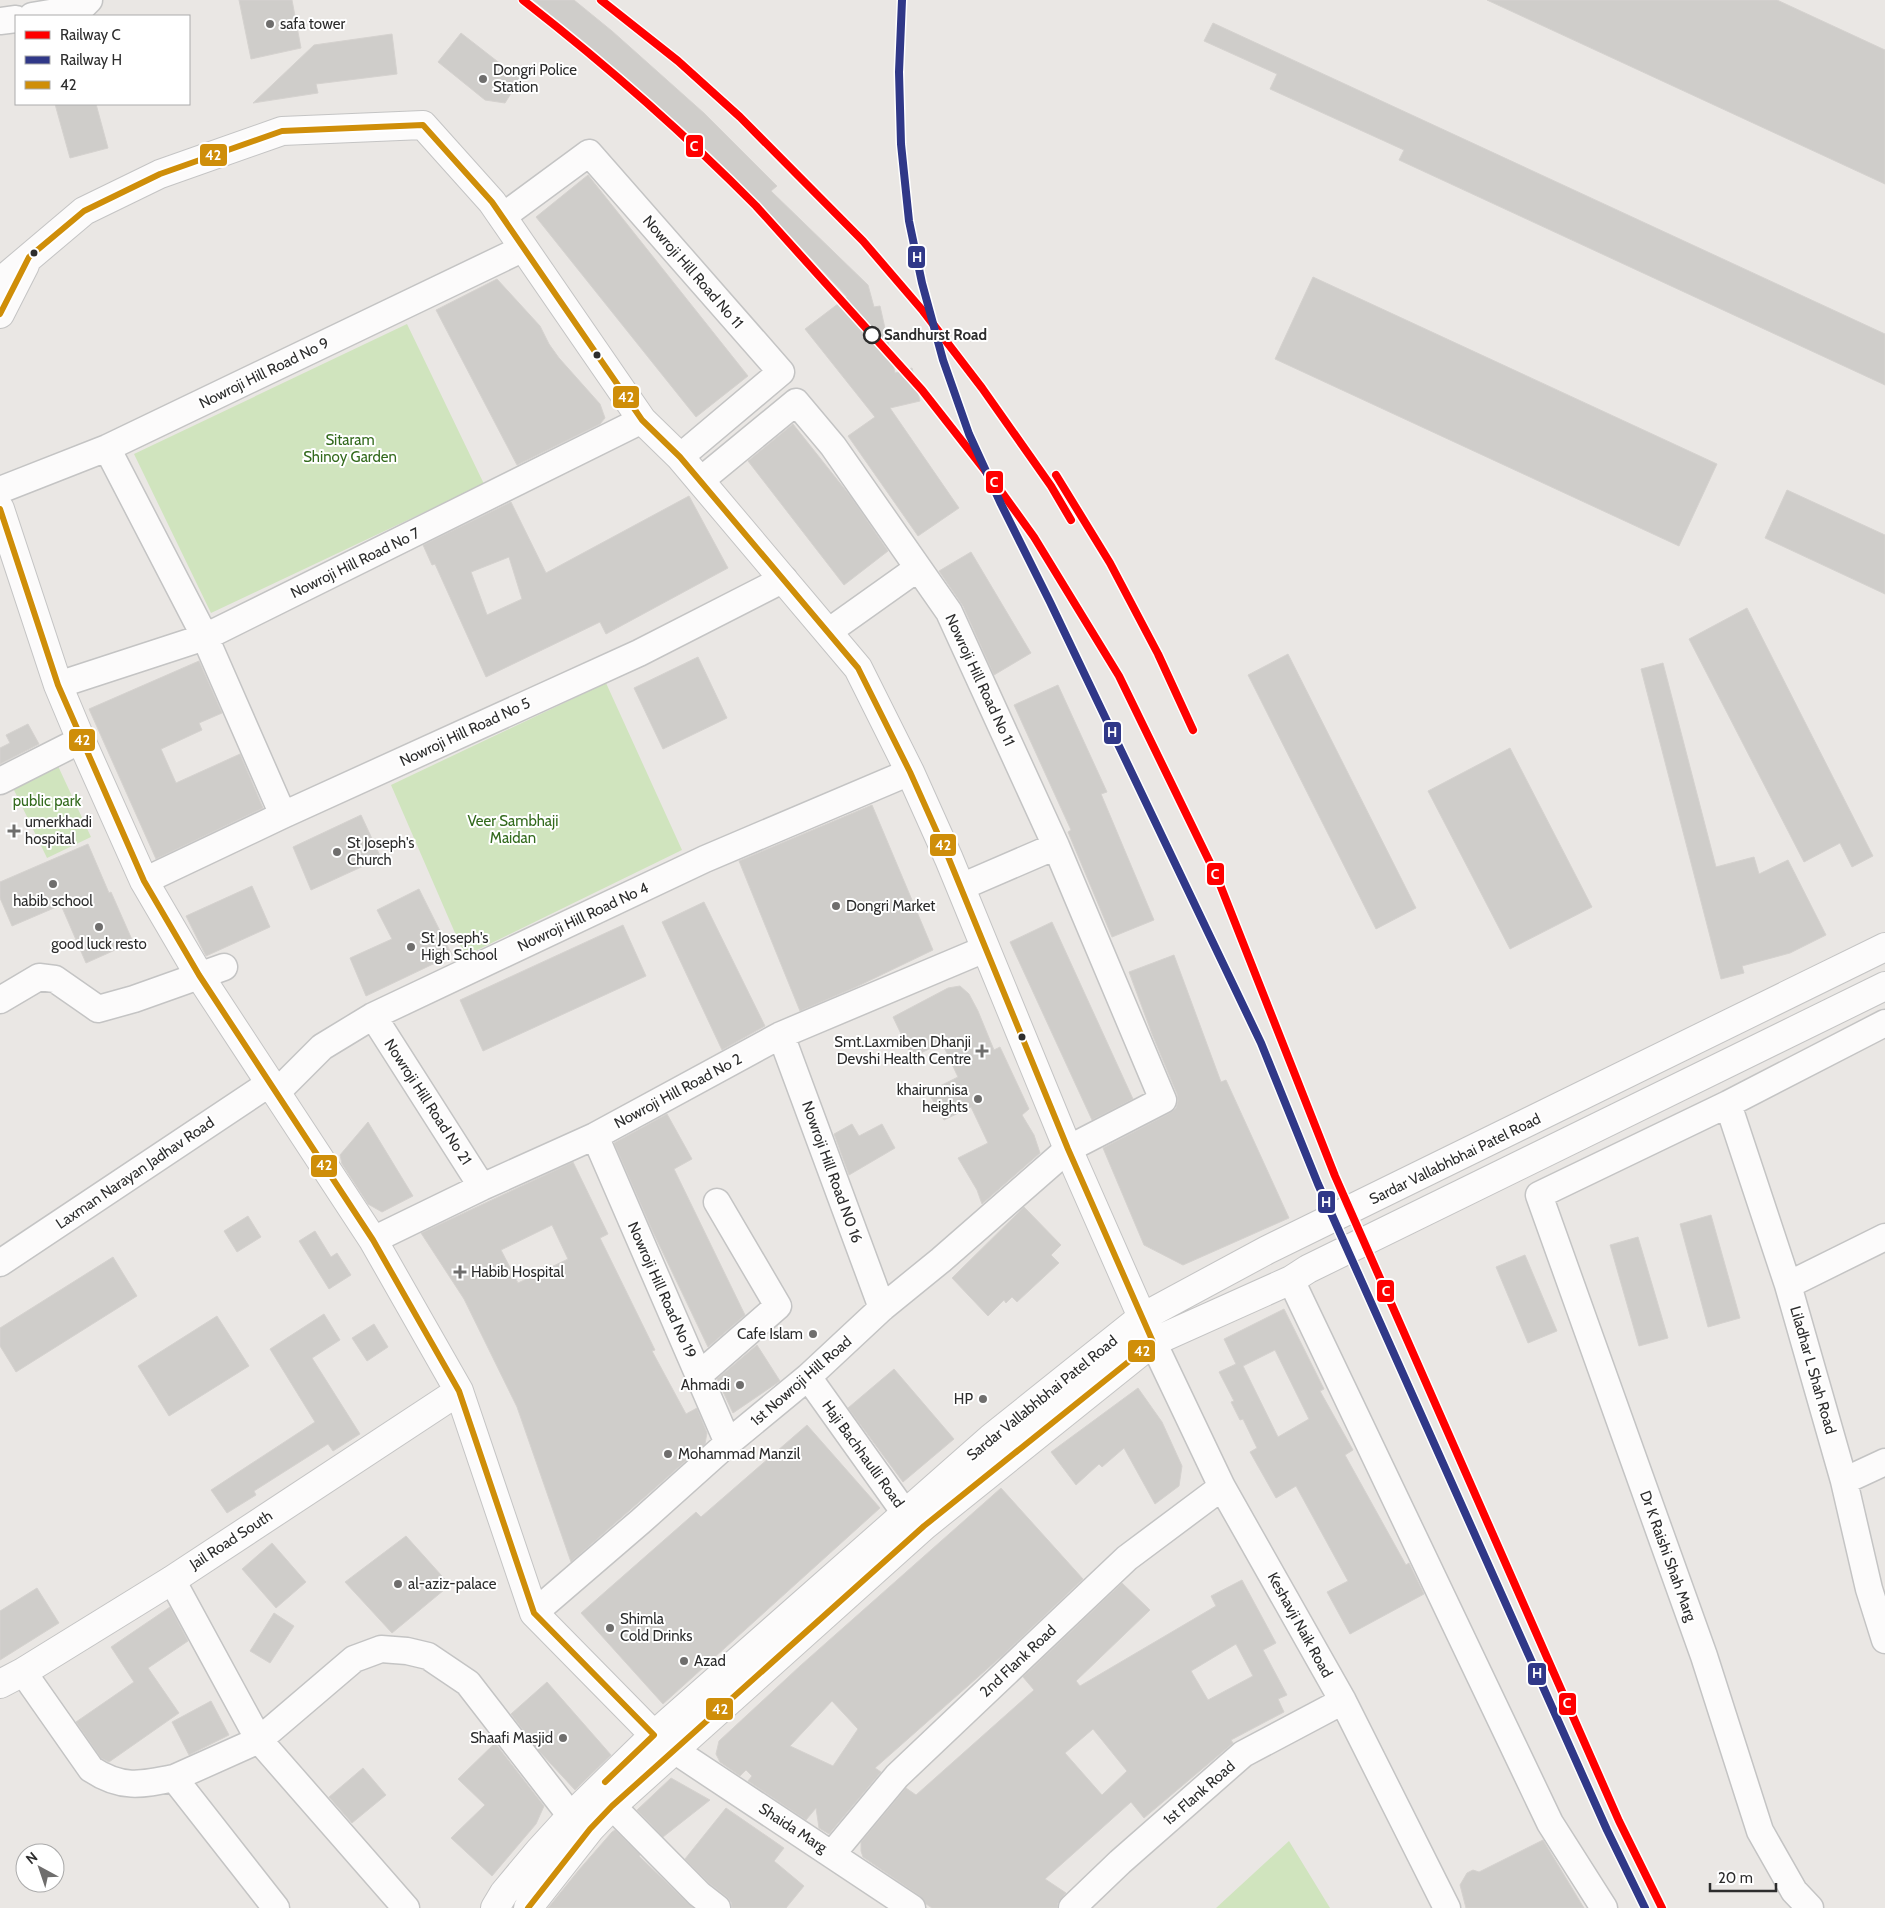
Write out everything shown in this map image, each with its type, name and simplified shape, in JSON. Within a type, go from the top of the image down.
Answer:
[{"type":"street","points":[[38,15],[81,8],[90,0]]},
{"type":"street","points":[[0,21],[15,19]]},
{"type":"street","points":[[0,282],[84,211],[160,174],[282,131],[423,125],[492,202],[642,420],[680,457],[858,668],[910,772],[961,887],[1068,1149],[1153,1342]]},
{"type":"street","name":"Nowroji Hill Road No 11","points":[[502,217],[589,153],[781,372],[680,457]]},
{"type":"street","name":"Nowroji Hill Road No 9","points":[[0,490],[107,448],[524,248]]},
{"type":"street","points":[[0,314],[29,257]]},
{"type":"street","name":"Nowroji Hill Road No 11","points":[[700,481],[796,402],[833,446],[949,612],[1056,846],[1162,1100]]},
{"type":"street","name":"Nowroji Hill Road No 7","points":[[58,685],[205,637],[642,420]]},
{"type":"street","points":[[107,448],[205,637],[283,815]]},
{"type":"street","points":[[0,508],[58,685],[144,881],[211,971],[273,1088],[373,1240],[459,1391],[534,1613],[664,1742]]},
{"type":"street","points":[[828,632],[918,568]]},
{"type":"street","name":"Nowroji Hill Road No 5","points":[[144,881],[283,815],[639,653],[784,579]]},
{"type":"street","points":[[0,781],[81,740]]},
{"type":"street","name":"Nowroji Hill Road No 4","points":[[273,1088],[322,1047],[373,1016],[705,859],[910,772]]},
{"type":"street","points":[[961,887],[1056,846]]},
{"type":"street","name":"Sardar Vallabhbhai Patel Road","points":[[495,1908],[504,1893],[527,1865],[580,1823],[664,1742],[914,1519],[1022,1411],[1141,1318],[1293,1238],[1885,947]]},
{"type":"street","name":"Nowroji Hill Road No 2","points":[[373,1240],[482,1187],[595,1136],[781,1035],[985,949]]},
{"type":"street","points":[[0,1000],[40,977],[55,979],[98,1008],[134,999],[211,971]]},
{"type":"street","name":"Sardar Vallabhbhai Patel Road","points":[[914,1519],[1153,1342],[1300,1275],[1885,986]]},
{"type":"street","name":"Nowroji Hill Road No 21","points":[[373,1016],[482,1187]]},
{"type":"street","points":[[1728,1104],[1885,1023]]},
{"type":"street","name":"Nowroji Hill Road N0 16","points":[[781,1035],[882,1308]]},
{"type":"street","name":"Laxman Narayan Jadhav Road","points":[[0,1263],[273,1088]]},
{"type":"street","name":"1st Nowroji Hill Road","points":[[534,1613],[728,1443],[808,1377],[882,1308],[941,1260],[1068,1149],[1162,1100]]},
{"type":"street","name":"Dr K Raishi Shah Marg","points":[[1728,1104],[1539,1195],[1700,1647],[1760,1831],[1794,1891],[1810,1908]]},
{"type":"street","name":"Liladhar L Shah Road","points":[[1728,1104],[1788,1285],[1844,1481],[1869,1589],[1885,1640]]},
{"type":"street","name":"Nowroji Hill Road No 19","points":[[595,1136],[728,1443]]},
{"type":"street","points":[[699,1375],[778,1306],[717,1202]]},
{"type":"street","points":[[1788,1285],[1885,1237]]},
{"type":"street","points":[[1300,1275],[1550,1823],[1604,1908]]},
{"type":"street","name":"Keshavji Naik Road","points":[[1153,1342],[1222,1487],[1343,1701],[1448,1908]]},
{"type":"street","name":"Haji Bachhaulli Road","points":[[808,1377],[914,1519]]},
{"type":"street","name":"Jail Road South","points":[[11,1678],[172,1580],[459,1391]]},
{"type":"street","points":[[1844,1481],[1885,1462]]},
{"type":"street","name":"2nd Flank Road","points":[[832,1854],[897,1776],[1127,1558],[1222,1487]]},
{"type":"street","points":[[172,1580],[259,1740],[406,1908]]},
{"type":"street","points":[[11,1678],[91,1769],[102,1776],[119,1782],[142,1785],[174,1778],[259,1740],[354,1659],[381,1649],[407,1651],[428,1656],[468,1682],[580,1823]]},
{"type":"street","name":"1st Flank Road","points":[[1072,1908],[1120,1862],[1243,1754],[1343,1701]]},
{"type":"street","name":"Sardar Vallabhbhai Patel Road","points":[[528,1908],[580,1823],[612,1806],[664,1742]]},
{"type":"street","name":"Shaida Marg","points":[[664,1742],[912,1908]]},
{"type":"street","points":[[174,1778],[276,1908]]},
{"type":"street","points":[[612,1806],[700,1894],[717,1908]]},
{"type":"green space","name":"Sitaram Shinoy Garden","points":[[407,324],[484,484],[211,613],[134,454]]},
{"type":"green space","name":"Veer Sambhaji Maidan","points":[[606,683],[682,850],[465,956],[391,785]]},
{"type":"green space","name":"public park","points":[[58,766],[91,837],[47,858],[13,788]]},
{"type":"green space","points":[[1289,1841],[1330,1908],[1216,1908]]},
{"type":"building","name":"safa tower","points":[[239,0],[292,0],[301,48],[251,59]]},
{"type":"building","points":[[533,0],[574,0],[612,31],[705,114],[777,186],[771,191],[868,285],[874,307],[880,306],[895,373],[912,368],[920,401],[890,408],[959,508],[918,536],[848,436],[875,417],[805,329],[847,297],[759,202],[688,132]]},
{"type":"building","points":[[1487,0],[1777,0],[1885,50],[1885,184]]},
{"type":"building","points":[[1213,23],[1885,334],[1885,385],[1399,160],[1404,150],[1270,89],[1277,74],[1204,41]]},
{"type":"building","points":[[461,33],[520,79],[505,103],[485,100],[438,62]]},
{"type":"building","points":[[392,34],[397,74],[316,84],[318,93],[253,103],[314,45]]},
{"type":"building","points":[[55,105],[96,105],[108,148],[70,158]]},
{"type":"building","points":[[588,175],[748,376],[696,417],[536,217]]},
{"type":"building","points":[[1313,277],[1717,464],[1679,546],[1275,359]]},
{"type":"building","points":[[497,279],[540,326],[559,358],[600,404],[605,418],[600,424],[517,465],[436,310]]},
{"type":"building","points":[[793,424],[851,497],[888,551],[844,585],[748,461]]},
{"type":"building","points":[[1787,490],[1885,535],[1885,594],[1765,538]]},
{"type":"building","points":[[689,496],[728,568],[606,634],[600,622],[486,677],[435,564],[432,565],[423,545],[511,502],[546,573]],"holes":[[[509,557],[522,599],[487,615],[471,572]]]},
{"type":"building","points":[[971,552],[1031,653],[994,675],[963,606],[939,571]]},
{"type":"building","points":[[1747,608],[1873,856],[1852,867],[1840,843],[1804,862],[1689,639]]},
{"type":"building","points":[[1288,654],[1416,908],[1376,929],[1248,675]]},
{"type":"building","points":[[698,657],[727,718],[663,749],[634,688]]},
{"type":"building","points":[[199,661],[222,713],[199,723],[202,730],[161,749],[176,783],[240,754],[263,808],[156,859],[89,709]]},
{"type":"building","points":[[1663,663],[1716,867],[1754,857],[1759,874],[1788,860],[1826,935],[1790,953],[1742,966],[1744,973],[1721,979],[1641,669]]},
{"type":"building","points":[[1058,685],[1107,792],[1101,794],[1154,920],[1112,937],[1068,832],[1071,830],[1014,705]]},
{"type":"building","points":[[28,724],[39,744],[0,764],[0,748],[10,743],[6,735]]},
{"type":"building","points":[[1510,748],[1592,907],[1510,949],[1428,791]]},
{"type":"building","name":"Dongri Market","points":[[872,805],[933,950],[856,987],[800,1011],[739,861]]},
{"type":"building","name":"St Joseph's Church","points":[[361,815],[381,858],[311,890],[293,847]]},
{"type":"building","points":[[88,844],[133,942],[86,963],[61,905],[12,926],[0,898],[0,882]]},
{"type":"building","points":[[252,886],[270,927],[206,956],[186,916]]},
{"type":"building","name":"St Joseph's High School","points":[[419,889],[452,955],[366,996],[350,958],[392,939],[377,910]]},
{"type":"building","points":[[704,902],[765,1026],[722,1050],[662,922]]},
{"type":"building","points":[[1052,922],[1133,1099],[1092,1120],[1010,942]]},
{"type":"building","points":[[623,925],[646,976],[483,1051],[460,1000]]},
{"type":"building","points":[[1174,955],[1221,1082],[1226,1080],[1289,1218],[1183,1265],[1144,1245],[1103,1148],[1170,1113],[1176,1108],[1177,1094],[1129,972]]},
{"type":"building","name":"khairunnisa heights","points":[[960,986],[969,994],[994,1050],[1000,1047],[1029,1109],[1022,1115],[1034,1135],[1040,1153],[982,1204],[977,1190],[958,1158],[988,1143],[971,1107],[944,1120],[928,1092],[958,1077],[942,1043],[912,1057],[893,1017],[948,988]]},
{"type":"building","points":[[667,1114],[692,1159],[674,1169],[745,1315],[708,1347],[653,1232],[614,1143]]},
{"type":"building","points":[[368,1122],[413,1196],[382,1212],[368,1204],[342,1164],[340,1155]]},
{"type":"building","points":[[852,1124],[859,1136],[882,1124],[895,1148],[849,1175],[834,1134]]},
{"type":"building","points":[[573,1162],[608,1234],[600,1238],[655,1350],[652,1351],[686,1414],[697,1408],[707,1433],[705,1444],[571,1562],[517,1407],[464,1299],[421,1233]],"holes":[[[552,1225],[568,1259],[518,1283],[501,1250]]]},
{"type":"building","points":[[1024,1207],[1061,1245],[1051,1255],[1059,1263],[1017,1302],[1012,1297],[1006,1303],[1004,1300],[988,1316],[952,1278]]},
{"type":"building","points":[[1711,1215],[1740,1318],[1708,1327],[1680,1224]]},
{"type":"building","points":[[248,1216],[261,1237],[237,1252],[224,1231]]},
{"type":"building","points":[[315,1231],[331,1257],[337,1253],[351,1275],[329,1289],[299,1241]]},
{"type":"building","points":[[1638,1237],[1668,1338],[1639,1346],[1610,1245]]},
{"type":"building","points":[[1525,1255],[1557,1331],[1528,1343],[1496,1267]]},
{"type":"building","points":[[113,1257],[137,1296],[16,1372],[0,1346],[0,1328]]},
{"type":"building","points":[[1284,1309],[1324,1389],[1320,1391],[1353,1450],[1345,1455],[1406,1565],[1409,1563],[1424,1594],[1350,1634],[1327,1592],[1348,1581],[1296,1486],[1276,1498],[1250,1452],[1257,1448],[1243,1419],[1240,1420],[1231,1402],[1234,1401],[1219,1372],[1236,1364],[1224,1339]],"holes":[[[1275,1350],[1309,1419],[1278,1437],[1243,1366]]]},
{"type":"building","points":[[324,1314],[340,1340],[312,1358],[360,1434],[333,1451],[328,1444],[254,1491],[256,1495],[227,1513],[211,1490],[315,1422],[270,1349]]},
{"type":"building","points":[[217,1316],[249,1366],[169,1416],[138,1366]]},
{"type":"building","points":[[374,1324],[388,1347],[367,1361],[352,1338]]},
{"type":"building","points":[[757,1345],[780,1381],[733,1413],[717,1379]]},
{"type":"building","points":[[894,1369],[954,1439],[903,1482],[848,1408]]},
{"type":"building","points":[[1138,1388],[1162,1422],[1182,1466],[1179,1486],[1155,1504],[1124,1448],[1102,1467],[1099,1464],[1076,1485],[1051,1452]]},
{"type":"building","points":[[807,1425],[880,1508],[663,1704],[581,1613],[696,1512],[701,1517]]},
{"type":"building","points":[[1001,1488],[1083,1579],[1003,1655],[875,1768],[881,1772],[829,1834],[819,1828],[816,1808],[806,1820],[748,1781],[752,1776],[746,1770],[740,1776],[720,1762],[716,1754],[719,1741],[800,1666]],"holes":[[[832,1701],[858,1729],[833,1766],[790,1746]]]},
{"type":"building","name":"al-aziz-palace","points":[[406,1536],[450,1585],[392,1633],[345,1582]]},
{"type":"building","points":[[272,1543],[306,1582],[276,1608],[242,1569]]},
{"type":"building","points":[[1242,1580],[1276,1643],[1263,1650],[1287,1695],[1278,1699],[1284,1712],[1231,1740],[1233,1743],[1144,1818],[1131,1802],[1045,1879],[1066,1893],[1058,1903],[1057,1908],[932,1908],[920,1896],[863,1857],[861,1842],[906,1788],[916,1795],[1034,1690],[1023,1677],[1122,1583],[1150,1610],[1076,1681],[1080,1686],[1216,1606],[1211,1596]],"holes":[[[1236,1644],[1253,1676],[1208,1700],[1191,1671]],[[1093,1729],[1127,1771],[1102,1795],[1065,1753]]]},
{"type":"building","points":[[37,1588],[59,1623],[0,1660],[0,1611]]},
{"type":"building","points":[[170,1607],[188,1641],[148,1668],[179,1713],[109,1762],[101,1758],[76,1722],[134,1682],[111,1647]]},
{"type":"building","points":[[274,1613],[294,1626],[270,1663],[250,1651]]},
{"type":"building","name":"Shaafi Masjid","points":[[547,1682],[611,1755],[575,1790],[539,1751],[511,1714]]},
{"type":"building","points":[[211,1701],[229,1735],[189,1755],[172,1722]]},
{"type":"building","points":[[495,1743],[544,1806],[536,1824],[492,1876],[451,1838],[485,1805],[458,1779]]},
{"type":"building","points":[[363,1768],[386,1795],[352,1823],[329,1797]]},
{"type":"building","points":[[671,1778],[710,1800],[663,1837],[637,1810]]},
{"type":"building","points":[[726,1808],[784,1848],[774,1861],[804,1886],[786,1908],[732,1908],[731,1902],[727,1897],[709,1883],[685,1859]]},
{"type":"building","points":[[615,1830],[639,1856],[693,1908],[548,1908]]},
{"type":"building","points":[[1543,1840],[1584,1908],[1466,1908],[1460,1885],[1467,1873],[1473,1870],[1479,1872]]},
{"type":"rail line","name":"C","points":[[523,0],[643,99],[756,206],[922,390],[998,487],[1034,537],[1119,676],[1217,877],[1335,1176],[1619,1821],[1662,1908]]},
{"type":"rail line","name":"C","points":[[601,0],[678,61],[740,117],[863,241],[923,311],[982,388],[1051,486],[1071,520]]},
{"type":"rail line","name":"H","points":[[902,0],[899,72],[901,144],[909,221],[922,283],[943,360],[969,434],[1261,1043],[1318,1184],[1607,1830],[1645,1908]]},
{"type":"rail line","name":"C","points":[[1056,475],[1110,563],[1158,654],[1193,730]]},
{"type":"transit line","name":"42","points":[[0,314],[29,257],[84,211],[160,174],[282,131],[423,125],[492,202],[642,420],[680,457],[858,668],[910,772],[949,859],[1068,1149],[1153,1342],[924,1526],[612,1806],[590,1829],[528,1908]]},
{"type":"transit line","name":"42","points":[[0,509],[58,685],[144,881],[199,975],[373,1240],[459,1391],[534,1613],[654,1735],[605,1782]]},
{"type":"place","name":"safa tower","points":[[270,24]]},
{"type":"place","name":"Dongri Police Station","points":[[483,79]]},
{"type":"place","name":"Sandhurst Road","points":[[872,335]]},
{"type":"place","name":"umerkhadi hospital","points":[[14,831]]},
{"type":"place","name":"St Joseph's Church","points":[[337,852]]},
{"type":"place","name":"habib school","points":[[53,884]]},
{"type":"place","name":"Dongri Market","points":[[836,906]]},
{"type":"place","name":"good luck resto","points":[[99,927]]},
{"type":"place","name":"St Joseph's High School","points":[[411,947]]},
{"type":"place","name":"Smt.Laxmiben Dhanji Devshi Health Centre","points":[[982,1051]]},
{"type":"place","name":"khairunnisa heights","points":[[978,1099]]},
{"type":"place","name":"Habib Hospital","points":[[460,1272]]},
{"type":"place","name":"Cafe Islam","points":[[813,1334]]},
{"type":"place","name":"Ahmadi","points":[[740,1385]]},
{"type":"place","name":"HP","points":[[983,1399]]},
{"type":"place","name":"Mohammad Manzil","points":[[668,1454]]},
{"type":"place","name":"al-aziz-palace","points":[[398,1584]]},
{"type":"place","name":"Shimla Cold Drinks","points":[[610,1628]]},
{"type":"place","name":"Azad","points":[[684,1661]]},
{"type":"place","name":"Shaafi Masjid","points":[[563,1738]]}]
